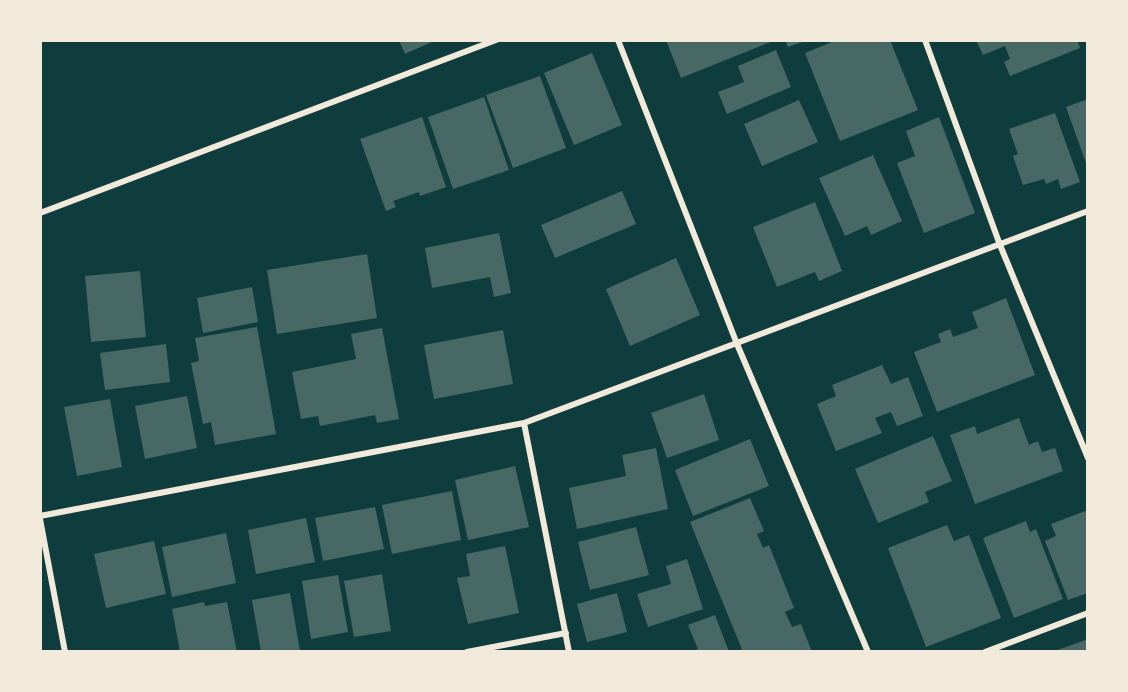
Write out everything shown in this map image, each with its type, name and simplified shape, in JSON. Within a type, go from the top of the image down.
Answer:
[{"type":"street","points":[[40,213],[496,40]]},
{"type":"street","points":[[618,40],[737,344],[868,651]]},
{"type":"street","points":[[925,40],[1000,245],[1088,458]]},
{"type":"street","points":[[65,651],[40,517],[524,423],[1088,211]]},
{"type":"street","points":[[524,423],[569,651]]},
{"type":"street","points":[[985,651],[1088,613]]},
{"type":"street","points":[[467,651],[566,633]]},
{"type":"building","points":[[399,40],[436,40],[405,54]]},
{"type":"building","points":[[666,40],[773,40],[773,41],[681,78]]},
{"type":"building","points":[[785,40],[805,40],[805,41],[788,47]]},
{"type":"building","points":[[837,40],[890,40],[918,110],[840,141],[805,53]]},
{"type":"building","points":[[980,40],[1077,40],[1080,48],[1010,76],[1004,62],[1010,59],[1005,46],[983,55],[977,42]]},
{"type":"building","points":[[776,50],[791,87],[727,114],[718,92],[744,82],[738,66]]},
{"type":"building","points":[[592,53],[622,125],[574,145],[544,73]]},
{"type":"building","points":[[540,76],[566,148],[513,168],[486,95]]},
{"type":"building","points":[[484,97],[509,170],[453,189],[428,117]]},
{"type":"building","points":[[1088,99],[1088,166],[1087,166],[1066,107]]},
{"type":"building","points":[[799,100],[818,142],[762,166],[744,124]]},
{"type":"building","points":[[1055,113],[1080,182],[1061,189],[1058,179],[1046,184],[1044,179],[1023,185],[1013,156],[1018,154],[1009,129]]},
{"type":"building","points":[[422,117],[446,187],[420,196],[419,192],[393,201],[396,207],[386,211],[360,139]]},
{"type":"building","points":[[939,117],[975,213],[924,233],[897,163],[915,156],[906,131]]},
{"type":"building","points":[[873,155],[902,221],[871,235],[867,226],[845,236],[819,178]]},
{"type":"building","points":[[622,191],[636,224],[555,258],[541,225]]},
{"type":"building","points":[[815,202],[842,271],[819,281],[815,272],[777,287],[753,227]]},
{"type":"building","points":[[499,233],[511,293],[494,297],[490,277],[432,288],[425,248]]},
{"type":"building","points":[[367,254],[377,318],[277,334],[267,270]]},
{"type":"building","points":[[676,258],[700,315],[630,346],[606,289]]},
{"type":"building","points":[[140,271],[146,337],[91,342],[85,276]]},
{"type":"building","points":[[252,287],[258,322],[203,333],[197,298]]},
{"type":"building","points":[[1006,298],[1035,375],[937,412],[914,352],[941,342],[938,334],[950,329],[953,337],[978,328],[972,312]]},
{"type":"building","points":[[257,327],[276,434],[215,445],[211,422],[203,424],[191,363],[199,361],[195,338]]},
{"type":"building","points":[[382,328],[399,419],[377,423],[375,415],[320,426],[318,416],[301,419],[292,372],[356,359],[351,334]]},
{"type":"building","points":[[503,330],[513,384],[434,399],[424,345]]},
{"type":"building","points":[[166,344],[170,382],[105,390],[100,353]]},
{"type":"building","points":[[882,365],[891,384],[908,377],[923,416],[897,426],[891,412],[875,418],[882,433],[836,451],[817,404],[836,396],[832,385]]},
{"type":"building","points":[[704,394],[719,440],[667,458],[651,413]]},
{"type":"building","points":[[187,396],[197,448],[145,459],[135,406]]},
{"type":"building","points":[[110,399],[122,467],[77,476],[64,407]]},
{"type":"building","points":[[1019,418],[1029,445],[1038,441],[1042,452],[1055,448],[1063,471],[975,504],[950,435],[975,426],[977,434]]},
{"type":"building","points":[[933,436],[952,481],[925,492],[929,502],[878,523],[855,469]]},
{"type":"building","points":[[750,439],[769,486],[693,516],[675,470]]},
{"type":"building","points":[[656,448],[668,509],[577,529],[569,488],[626,476],[622,455]]},
{"type":"building","points":[[515,466],[529,527],[468,540],[455,480]]},
{"type":"building","points":[[452,491],[461,540],[392,554],[382,505]]},
{"type":"building","points":[[750,498],[764,531],[757,534],[763,548],[769,545],[794,608],[785,612],[792,627],[801,624],[812,652],[743,652],[690,522]]},
{"type":"building","points":[[375,507],[384,549],[323,561],[315,518]]},
{"type":"building","points":[[1088,510],[1088,593],[1068,600],[1045,541],[1056,536],[1051,524]]},
{"type":"building","points":[[306,518],[315,562],[256,574],[248,530]]},
{"type":"building","points":[[1026,521],[1030,532],[1036,529],[1063,599],[1014,618],[983,538]]},
{"type":"building","points":[[947,525],[954,541],[969,535],[1001,618],[926,647],[888,548]]},
{"type":"building","points":[[636,527],[649,575],[590,590],[578,542]]},
{"type":"building","points":[[226,533],[236,583],[172,597],[162,547]]},
{"type":"building","points":[[154,541],[166,594],[106,608],[94,554]]},
{"type":"building","points":[[505,546],[519,613],[468,624],[457,578],[470,576],[466,554]]},
{"type":"building","points":[[687,559],[703,609],[648,627],[637,594],[671,584],[666,566]]},
{"type":"building","points":[[382,574],[391,631],[354,637],[344,581]]},
{"type":"building","points":[[338,575],[348,632],[311,639],[302,581]]},
{"type":"building","points":[[290,593],[300,651],[261,652],[252,600]]},
{"type":"building","points":[[617,593],[627,632],[587,642],[577,604]]},
{"type":"building","points":[[204,602],[205,606],[227,602],[237,652],[180,652],[172,609]]},
{"type":"building","points":[[715,615],[729,652],[691,652],[698,649],[688,625]]},
{"type":"building","points":[[1088,639],[1088,652],[1055,652],[1055,651]]}]
